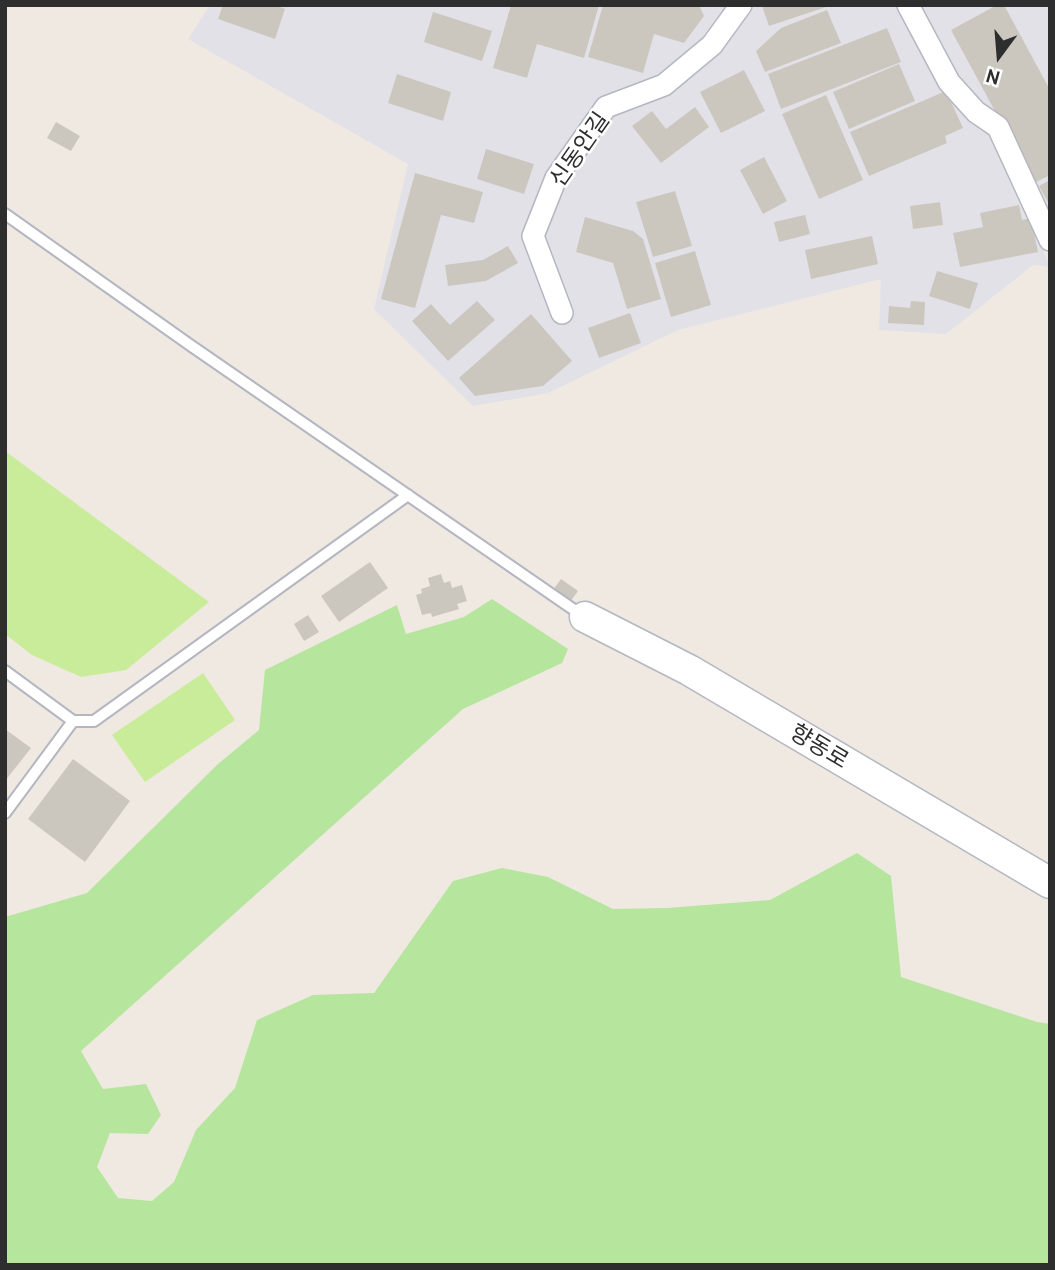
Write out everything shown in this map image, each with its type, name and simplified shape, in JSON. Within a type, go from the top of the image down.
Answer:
[{"type":"street","name":"신동안길","points":[[562,313],[533,236],[556,177],[606,107],[664,85],[712,45],[741,5]]},
{"type":"street","points":[[908,5],[949,82],[976,112],[998,127],[1050,240]]},
{"type":"street","name":"향동로","points":[[585,617],[688,670],[1050,883]]},
{"type":"lane","points":[[5,214],[585,617]]},
{"type":"lane","points":[[5,671],[73,721],[94,721],[408,495]]},
{"type":"lane","points":[[5,813],[73,721]]},
{"type":"shaded area","points":[[210,5],[727,5],[704,37],[662,73],[600,102],[562,181],[610,113],[668,91],[750,5],[902,5],[996,131],[1050,267],[1033,265],[946,334],[879,330],[881,279],[678,330],[548,393],[473,406],[374,309],[408,164],[188,39]]},
{"type":"shaded area","points":[[917,5],[1050,5],[1050,226],[953,74]]},
{"type":"green space","points":[[5,451],[209,602],[126,670],[81,677],[32,655],[5,634]]},
{"type":"green space","points":[[492,599],[568,649],[562,663],[463,709],[81,1051],[103,1089],[146,1084],[161,1115],[148,1134],[110,1133],[97,1167],[118,1198],[152,1201],[174,1182],[196,1130],[235,1088],[257,1020],[313,995],[374,993],[453,881],[502,868],[548,877],[613,909],[667,908],[770,900],[857,853],[891,876],[901,977],[1050,1024],[1050,1265],[5,1265],[5,917],[87,893],[218,764],[259,730],[265,670],[397,605],[406,634],[464,617]]},
{"type":"green space","points":[[203,673],[235,720],[145,782],[112,735]]},
{"type":"building","points":[[223,5],[275,5],[285,9],[275,39],[218,19]]},
{"type":"building","points":[[511,5],[599,5],[584,58],[537,44],[527,78],[493,68]]},
{"type":"building","points":[[603,5],[699,5],[704,16],[684,43],[654,34],[643,73],[588,57]]},
{"type":"building","points":[[997,5],[1004,5],[1050,90],[1050,175],[1034,183],[951,30]]},
{"type":"building","points":[[762,6],[829,6],[769,26]]},
{"type":"building","points":[[827,10],[841,43],[765,72],[756,51],[781,28]]},
{"type":"building","points":[[433,12],[492,31],[482,61],[424,42]]},
{"type":"building","points":[[887,28],[901,62],[781,109],[768,74]]},
{"type":"building","points":[[899,64],[915,101],[849,129],[833,92]]},
{"type":"building","points":[[744,70],[765,111],[721,133],[700,92]]},
{"type":"building","points":[[397,74],[451,92],[443,121],[388,103]]},
{"type":"building","points":[[946,91],[963,128],[945,136],[947,143],[869,176],[850,132]]},
{"type":"building","points":[[826,95],[863,180],[819,199],[782,114]]},
{"type":"building","points":[[695,107],[709,127],[661,163],[632,126],[652,111],[666,129]]},
{"type":"building","points":[[56,122],[80,136],[71,151],[47,138]]},
{"type":"building","points":[[486,149],[534,164],[524,194],[477,179]]},
{"type":"building","points":[[764,157],[787,201],[763,214],[740,170]]},
{"type":"building","points":[[415,173],[483,192],[474,223],[441,215],[415,308],[381,299]]},
{"type":"building","points":[[1050,180],[1050,206],[1039,186]]},
{"type":"building","points":[[675,191],[692,246],[653,257],[636,202]]},
{"type":"building","points":[[940,202],[943,225],[913,229],[910,206]]},
{"type":"building","points":[[1019,205],[1022,220],[1031,218],[1038,252],[960,267],[953,233],[983,227],[980,213]]},
{"type":"building","points":[[805,215],[810,234],[779,242],[774,222]]},
{"type":"building","points":[[585,217],[633,231],[643,239],[661,299],[627,309],[613,263],[576,252]]},
{"type":"building","points":[[872,236],[878,264],[811,279],[805,250]]},
{"type":"building","points":[[508,246],[518,263],[486,281],[448,286],[445,265],[483,260]]},
{"type":"building","points":[[695,251],[711,305],[671,317],[655,263]]},
{"type":"building","points":[[937,271],[978,283],[970,309],[929,296]]},
{"type":"building","points":[[477,301],[495,320],[448,361],[412,321],[431,304],[450,325]]},
{"type":"building","points":[[911,301],[925,302],[924,325],[888,323],[889,306],[910,308]]},
{"type":"building","points":[[630,313],[641,343],[599,358],[588,328]]},
{"type":"building","points":[[531,314],[572,361],[543,386],[475,396],[459,378]]},
{"type":"building","points":[[370,562],[388,588],[339,622],[321,596]]},
{"type":"building","points":[[441,574],[444,583],[450,581],[452,588],[462,585],[467,601],[457,604],[459,609],[432,617],[431,613],[422,615],[416,595],[422,593],[421,589],[430,586],[428,578]]},
{"type":"building","points":[[561,579],[578,591],[570,602],[553,590]]},
{"type":"building","points":[[308,615],[319,632],[304,641],[294,624]]},
{"type":"building","points":[[5,729],[31,748],[5,781]]},
{"type":"building","points":[[73,759],[130,801],[85,862],[28,819]]}]
